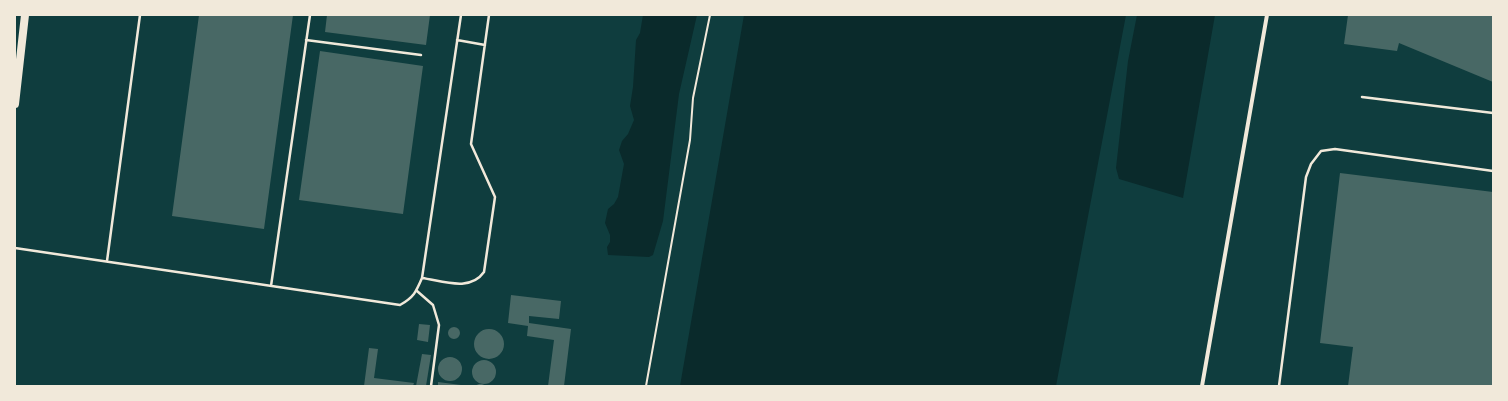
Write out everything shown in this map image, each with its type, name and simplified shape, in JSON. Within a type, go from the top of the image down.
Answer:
[{"type":"main road","points":[[15,104],[25,15]]},
{"type":"street","points":[[1202,386],[1267,15]]},
{"type":"lane","points":[[107,261],[140,15]]},
{"type":"lane","points":[[271,286],[310,15]]},
{"type":"lane","points":[[15,248],[400,306],[411,299],[422,278],[461,15]]},
{"type":"lane","points":[[422,278],[459,284],[471,284],[479,279],[484,272],[495,197],[471,144],[490,15]]},
{"type":"lane","points":[[306,40],[421,55]]},
{"type":"lane","points":[[457,40],[485,44]]},
{"type":"lane","points":[[1362,97],[1493,113]]},
{"type":"lane","points":[[1279,386],[1306,177],[1311,164],[1321,151],[1335,149],[1493,172]]},
{"type":"lane","points":[[417,290],[433,305],[439,325],[431,386]]},
{"type":"path","points":[[646,386],[690,140],[693,98],[710,15]]},
{"type":"water","points":[[643,15],[697,15],[679,94],[663,221],[653,255],[649,257],[608,255],[607,247],[610,242],[610,235],[605,223],[608,209],[614,204],[618,197],[624,164],[619,150],[622,141],[628,134],[634,120],[630,106],[633,87],[636,40],[640,33]]},
{"type":"water","points":[[744,15],[1126,15],[1056,386],[680,386]]},
{"type":"water","points":[[1137,15],[1215,15],[1183,198],[1119,179],[1116,168],[1128,61]]},
{"type":"building","points":[[199,15],[293,15],[264,229],[172,216]]},
{"type":"building","points":[[327,15],[430,15],[426,45],[325,32]]},
{"type":"building","points":[[1348,15],[1493,15],[1493,82],[1399,43],[1397,51],[1344,44]]},
{"type":"building","points":[[320,51],[423,66],[403,214],[299,200]]},
{"type":"building","points":[[1340,173],[1493,192],[1493,386],[1348,386],[1353,347],[1320,343]]},
{"type":"building","points":[[511,295],[561,301],[559,319],[529,316],[529,323],[571,329],[564,386],[548,386],[554,340],[527,336],[528,326],[508,323]]},
{"type":"building","points":[[419,324],[430,325],[428,342],[417,340]]},
{"type":"building","points":[[456,327],[459,328],[459,338],[452,339],[449,338],[448,331],[449,328]]},
{"type":"building","points":[[489,329],[500,333],[504,344],[500,355],[489,359],[478,355],[474,344],[478,333]]},
{"type":"building","points":[[369,348],[378,349],[374,378],[414,383],[413,386],[364,386]]},
{"type":"building","points":[[422,354],[431,355],[426,386],[416,386]]},
{"type":"building","points":[[450,357],[455,358],[461,364],[461,374],[455,380],[450,381],[445,380],[439,374],[438,369],[439,364],[445,358]]},
{"type":"building","points":[[484,360],[492,364],[496,372],[492,380],[484,384],[476,380],[472,372],[476,364]]},
{"type":"building","points":[[438,382],[461,385],[461,386],[438,386]]},
{"type":"building","points":[[482,384],[487,386],[474,386]]}]
